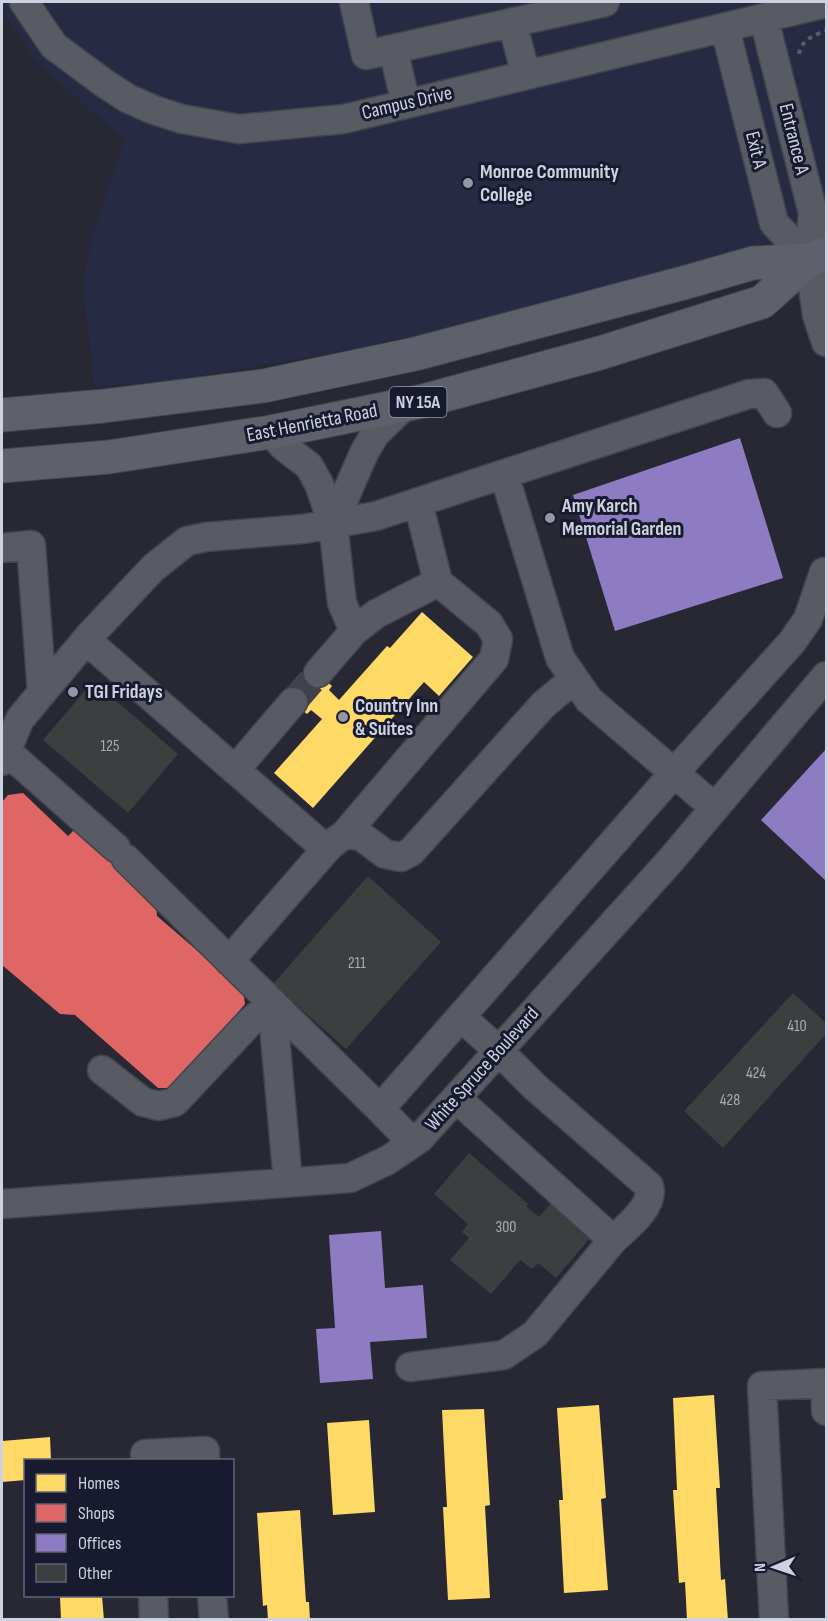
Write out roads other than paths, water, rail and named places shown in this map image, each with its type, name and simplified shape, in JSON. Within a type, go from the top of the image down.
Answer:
[{"type":"main road","name":"East Henrietta Road","points":[[2,466],[109,457],[271,432],[423,401],[600,352],[762,302],[818,257]]},
{"type":"main road","name":"NY 15A","points":[[2,415],[104,406],[263,386],[415,354],[753,264],[818,257]]},
{"type":"street","name":"Campus Drive","points":[[24,2],[54,46],[127,98],[182,119],[239,129],[344,119],[826,3]]},
{"type":"street","points":[[354,2],[366,55],[512,22],[539,9],[605,2]]},
{"type":"street","name":"Entrance A","points":[[764,19],[813,213],[818,257]]},
{"type":"street","points":[[512,22],[526,75]]},
{"type":"street","name":"Exit A","points":[[725,28],[774,223],[818,257]]},
{"type":"street","points":[[393,49],[406,104]]},
{"type":"street","points":[[818,257],[817,315],[826,342]]},
{"type":"street","points":[[413,1143],[121,854],[3,753],[20,720],[86,640],[153,568],[187,542],[206,537],[303,529],[376,516],[749,394],[764,393],[777,413]]},
{"type":"street","points":[[333,524],[364,453],[375,434],[406,404]]},
{"type":"street","points":[[271,432],[283,446],[309,466],[320,484],[333,524],[342,603],[354,631]]},
{"type":"street","points":[[504,474],[560,658],[589,700],[715,808]]},
{"type":"street","points":[[229,961],[494,659],[498,639],[489,624],[438,582],[418,502]]},
{"type":"street","points":[[2,548],[32,545],[42,693]]},
{"type":"street","points":[[380,1109],[674,773],[792,642],[808,619],[824,572]]},
{"type":"street","points":[[318,673],[354,631],[376,614],[438,582]]},
{"type":"street","points":[[86,640],[235,770],[335,842],[361,836],[385,854],[401,858],[411,852],[543,705],[574,679]]},
{"type":"street","name":"White Spruce Boulevard","points":[[2,1204],[350,1178],[388,1160],[419,1139],[499,1051],[670,861],[826,676]]},
{"type":"street","points":[[235,770],[293,702]]},
{"type":"street","points":[[102,1070],[143,1102],[159,1106],[175,1102],[248,1024],[272,1004]]},
{"type":"street","points":[[272,1004],[288,1182]]},
{"type":"street","points":[[410,1367],[504,1355],[535,1334],[613,1240],[648,1203],[651,1193],[649,1186],[535,1087],[460,1017]]},
{"type":"street","points":[[456,1098],[613,1240]]},
{"type":"street","points":[[774,1620],[762,1386],[825,1383],[826,1411]]},
{"type":"street","points":[[146,1459],[146,1454],[205,1451],[205,1459]]},
{"type":"street","points":[[153,1597],[154,1620]]},
{"type":"street","points":[[213,1597],[214,1620]]},
{"type":"tunnel","points":[[293,702],[318,673]]},
{"type":"place","name":"Monroe Community College","points":[[468,183]]},
{"type":"place","name":"Amy Karch Memorial Garden","points":[[550,518]]},
{"type":"place","name":"TGI Fridays","points":[[73,692]]},
{"type":"place","name":"Country Inn & Suites","points":[[343,717]]}]
